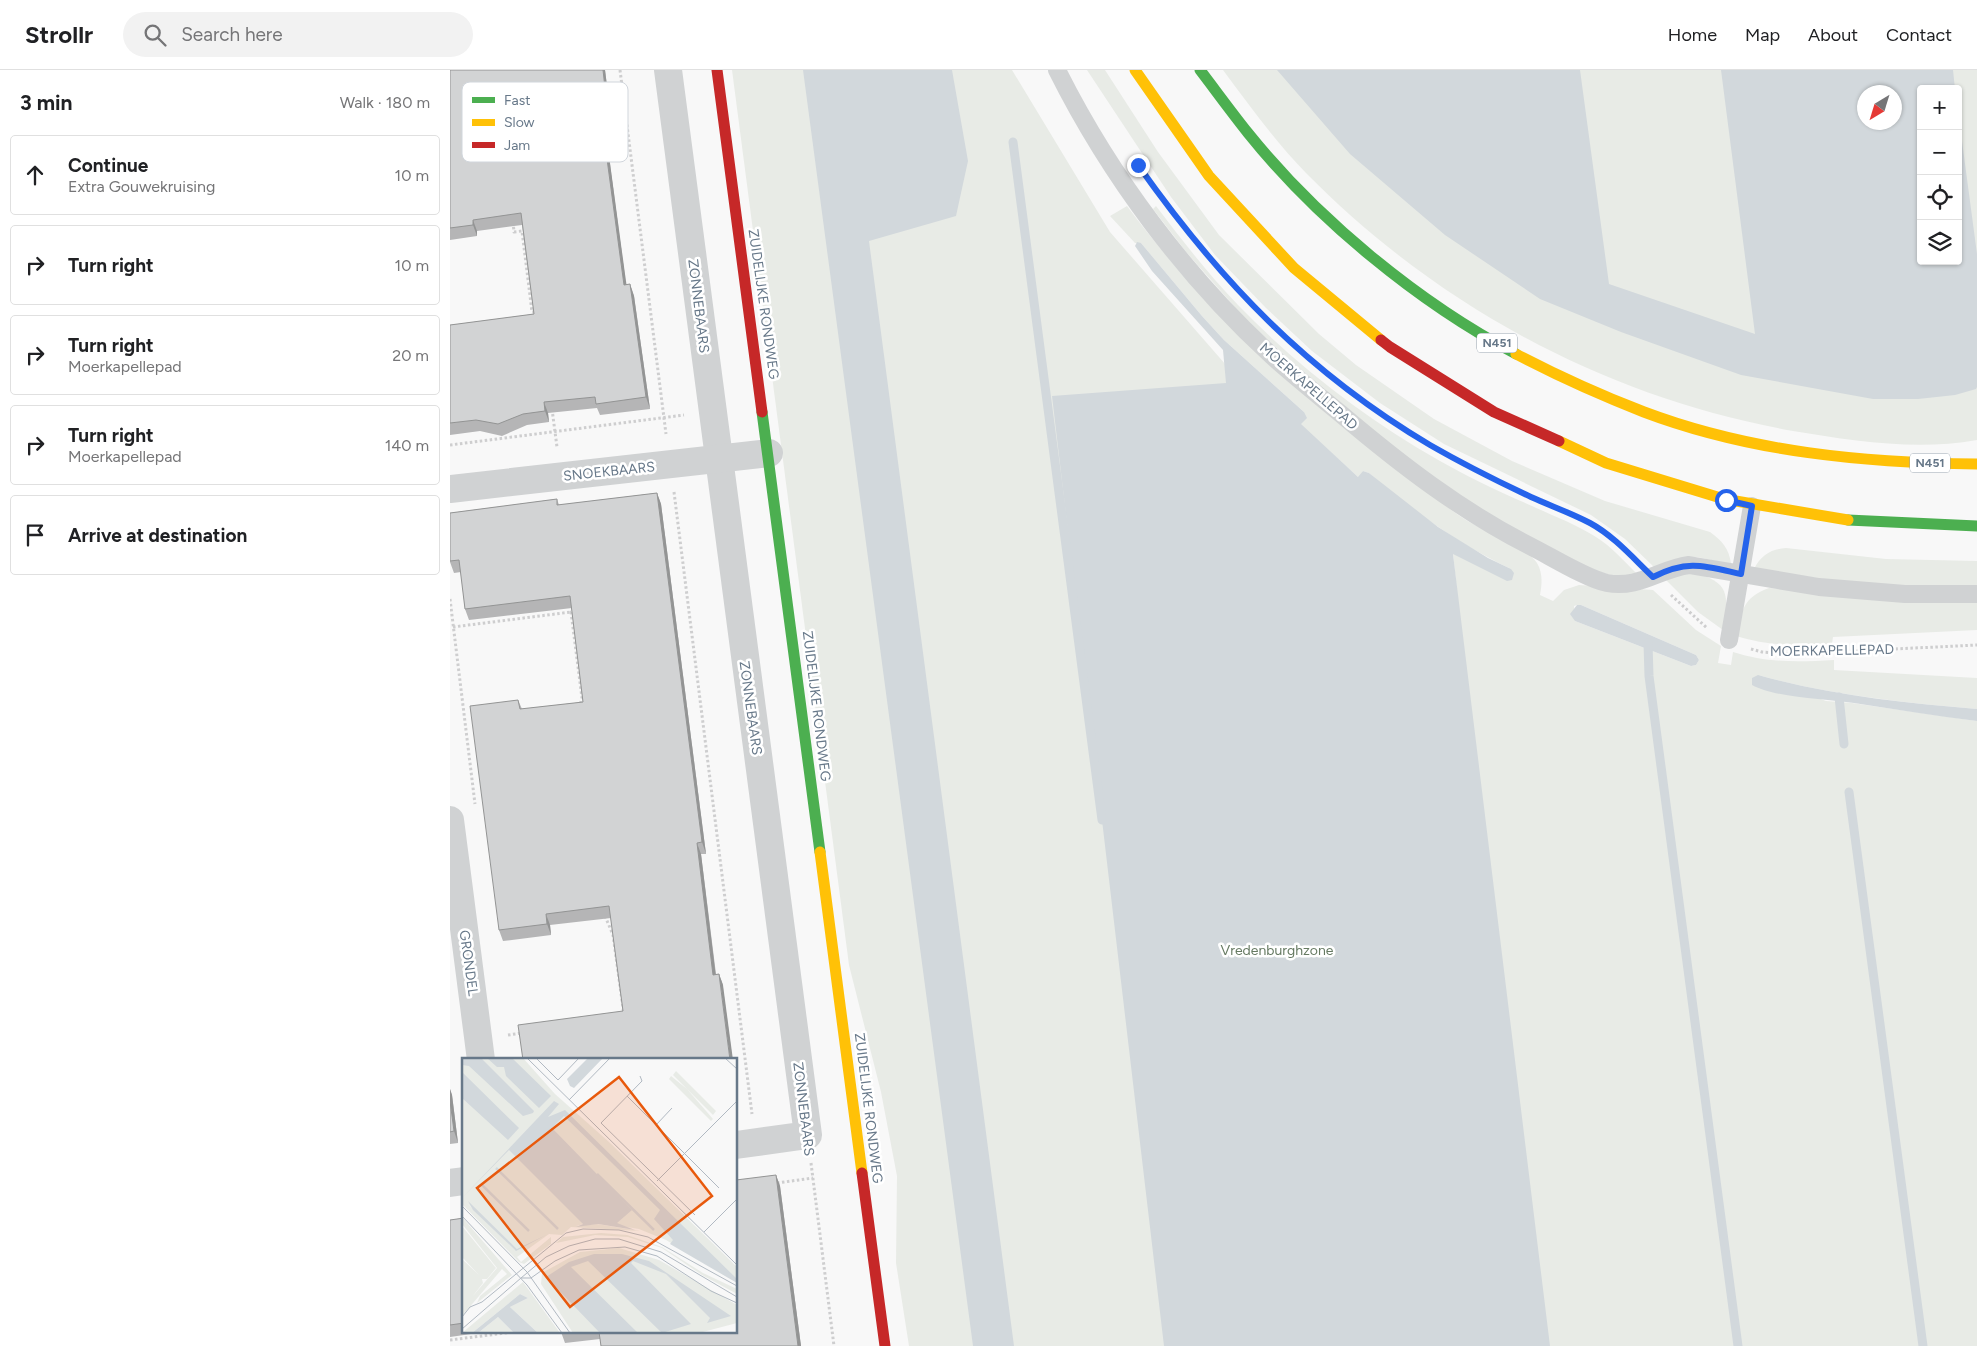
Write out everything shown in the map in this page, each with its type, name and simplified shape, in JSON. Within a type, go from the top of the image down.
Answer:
[{"type":"main road","name":"ZUIDELIJKE RONDWEG","points":[[717,70],[769,453],[885,1346]]},
{"type":"main road","points":[[1135,70],[1160,111],[1192,156],[1226,198],[1265,241],[1290,266],[1337,307],[1406,359],[1454,390],[1545,438],[1632,472],[1694,491],[1752,506],[1804,515],[1872,522],[1977,526]]},
{"type":"main road","name":"N451","points":[[1200,70],[1255,143],[1332,223],[1420,294],[1469,327],[1514,353],[1618,402],[1722,436],[1778,448],[1835,456],[1903,462],[1977,464]]},
{"type":"street","name":"ZONNEBAARS","points":[[668,70],[808,1135]]},
{"type":"street","name":"SNOEKBAARS","points":[[450,490],[769,453]]},
{"type":"street","name":"GRONDEL","points":[[451,831],[482,1058]]},
{"type":"street","points":[[746,1143],[808,1135]]},
{"type":"lane","name":"MOERKAPELLEPAD","points":[[1057,70],[1089,129],[1138,202],[1167,241],[1215,298],[1280,362],[1393,457],[1480,519],[1604,583],[1626,584],[1653,577],[1674,567],[1689,565],[1706,566],[1819,587],[1905,594],[1977,594]]},
{"type":"lane","points":[[1729,640],[1752,506]]},
{"type":"path","points":[[628,133],[670,464],[736,1058]]},
{"type":"path","points":[[512,213],[514,232],[522,231],[532,312],[539,312],[540,318]]},
{"type":"path","points":[[551,402],[561,477]]},
{"type":"path","points":[[450,445],[712,411]]},
{"type":"path","name":"MOERKAPELLEPAD","points":[[1386,418],[1456,460],[1532,498],[1590,523],[1619,544],[1697,620],[1729,640],[1762,652],[1791,654],[1977,645]]},
{"type":"path","points":[[453,627],[577,611],[576,602]]},
{"type":"path","points":[[571,612],[582,698],[579,708]]},
{"type":"path","points":[[603,912],[613,936],[624,1020]]},
{"type":"path","points":[[504,1036],[523,1033]]},
{"type":"path","points":[[738,1072],[746,1143]]},
{"type":"path","name":"ZONNEBAARS","points":[[808,1135],[834,1346]]},
{"type":"path","points":[[775,1183],[813,1178]]},
{"type":"path","points":[[450,1340],[497,1334]]},
{"type":"green space","name":"Vredenburghzone","points":[[732,70],[1012,70],[1110,232],[1273,419],[1457,591],[1453,553],[1511,569],[1454,538],[1402,501],[1369,473],[1363,471],[1359,478],[1300,424],[1304,412],[1224,340],[1141,243],[1135,243],[1110,216],[1127,206],[1196,290],[1234,329],[1314,402],[1398,470],[1454,512],[1515,545],[1532,557],[1537,563],[1541,575],[1540,595],[1553,601],[1564,590],[1579,585],[1653,590],[1696,630],[1721,646],[1718,663],[1731,665],[1733,652],[1746,656],[1783,661],[1834,660],[1834,670],[1977,678],[1977,709],[1839,693],[1758,675],[1826,701],[1977,721],[1977,1346],[909,1346],[896,1263],[897,1176],[881,1092],[849,965]],"holes":[[[1581,605],[1696,655],[1699,660],[1696,665],[1691,666],[1575,621],[1574,606]]]},
{"type":"green space","points":[[1087,70],[1105,70],[1158,152],[1219,235],[1319,334],[1356,365],[1434,419],[1512,461],[1605,501],[1710,532],[1724,545],[1729,554],[1731,564],[1697,557],[1684,558],[1655,568],[1625,539],[1591,515],[1444,444],[1380,403],[1312,351],[1266,308],[1215,255],[1171,197]]},
{"type":"green space","points":[[1223,70],[1977,70],[1977,440],[1931,445],[1908,445],[1862,441],[1793,431],[1724,416],[1657,396],[1592,370],[1529,340],[1469,305],[1412,265],[1357,221],[1306,173],[1253,110]]},
{"type":"green space","points":[[1156,206],[1185,244],[1238,305],[1284,349],[1333,390],[1412,445],[1440,461],[1485,485],[1588,532],[1607,545],[1638,575],[1613,575],[1590,568],[1501,523],[1420,469],[1306,374],[1249,323],[1187,253],[1153,209]]},
{"type":"green space","points":[[1786,548],[1886,559],[1977,561],[1977,586],[1965,588],[1851,583],[1754,569],[1767,554]]},
{"type":"green space","points":[[1692,572],[1714,580],[1724,591],[1726,607],[1723,630],[1698,612],[1665,579]]},
{"type":"green space","points":[[1769,588],[1977,600],[1977,630],[1833,637],[1832,644],[1807,645],[1773,644],[1736,636],[1742,613],[1748,601]]},
{"type":"shaded area","points":[[803,70],[952,70],[968,161],[956,216],[869,241],[1014,1346],[973,1346]]},
{"type":"shaded area","points":[[1277,70],[1580,70],[1609,284],[1755,334],[1721,70],[1953,70],[1955,85],[1917,85],[1917,265],[1962,265],[1962,141],[1977,254],[1977,387],[1976,389],[1955,395],[1918,399],[1873,399],[1741,375],[1621,332],[1540,299],[1445,235],[1350,154]]},
{"type":"shaded area","points":[[1137,242],[1141,243],[1224,340],[1304,412],[1307,418],[1301,424],[1358,477],[1363,471],[1369,473],[1438,527],[1488,558],[1511,569],[1514,573],[1512,580],[1507,581],[1453,554],[1550,1346],[1164,1346],[1052,396],[1226,383],[1223,350],[1152,271],[1135,246]]},
{"type":"shaded area","points":[[1577,605],[1581,605],[1696,655],[1699,660],[1696,665],[1691,666],[1575,621],[1570,614]]},
{"type":"shaded area","points":[[1758,675],[1839,693],[1977,709],[1977,721],[1774,693],[1752,685],[1752,678]]},
{"type":"building","points":[[450,70],[603,70],[604,82],[462,82],[462,162],[607,162],[624,285],[630,284],[646,397],[596,404],[595,397],[544,402],[545,411],[523,414],[498,424],[476,420],[450,423],[450,325],[534,314],[521,213],[473,220],[473,225],[450,228]]},
{"type":"building","points":[[657,493],[702,842],[697,843],[713,975],[719,974],[730,1058],[523,1058],[518,1025],[623,1011],[609,906],[546,914],[547,924],[499,930],[470,706],[518,700],[520,709],[583,702],[570,596],[465,609],[459,560],[450,561],[450,513],[557,499],[557,505]]},
{"type":"building","points":[[450,1101],[454,1131],[450,1132]]},
{"type":"building","points":[[776,1175],[798,1346],[601,1346],[599,1334],[738,1334],[738,1180]]},
{"type":"building","points":[[462,1218],[462,1323],[450,1325],[450,1220]]},
{"type":"waterway","points":[[1013,142],[1102,820]]},
{"type":"waterway","points":[[1648,643],[1649,676],[1738,1346]]},
{"type":"waterway","points":[[1839,697],[1844,744]]},
{"type":"waterway","points":[[1849,792],[1923,1346]]},
{"type":"traffic: fast","points":[[1200,70],[1275,165],[1305,197],[1338,227],[1372,257],[1443,310],[1516,354]]},
{"type":"traffic: fast","points":[[762,412],[820,852]]},
{"type":"traffic: fast","points":[[1848,520],[1977,526]]},
{"type":"traffic: slow","points":[[1135,70],[1209,176],[1294,268],[1381,340]]},
{"type":"traffic: slow","points":[[1516,354],[1563,378],[1628,406],[1684,426],[1725,437],[1766,446],[1850,458],[1977,464]]},
{"type":"traffic: slow","points":[[1559,441],[1606,463],[1724,499],[1848,520]]},
{"type":"traffic: slow","points":[[820,852],[862,1173]]},
{"type":"traffic: jam","points":[[717,70],[762,412]]},
{"type":"traffic: jam","points":[[1381,340],[1494,412],[1559,441]]},
{"type":"traffic: jam","points":[[862,1173],[885,1346]]},
{"type":"route","points":[[1138,165],[1175,217],[1228,281],[1293,346],[1328,376],[1380,414],[1456,460],[1532,498],[1590,523],[1610,536],[1653,577],[1674,567],[1689,565],[1706,566],[1741,574],[1752,506],[1726,500]]}]
